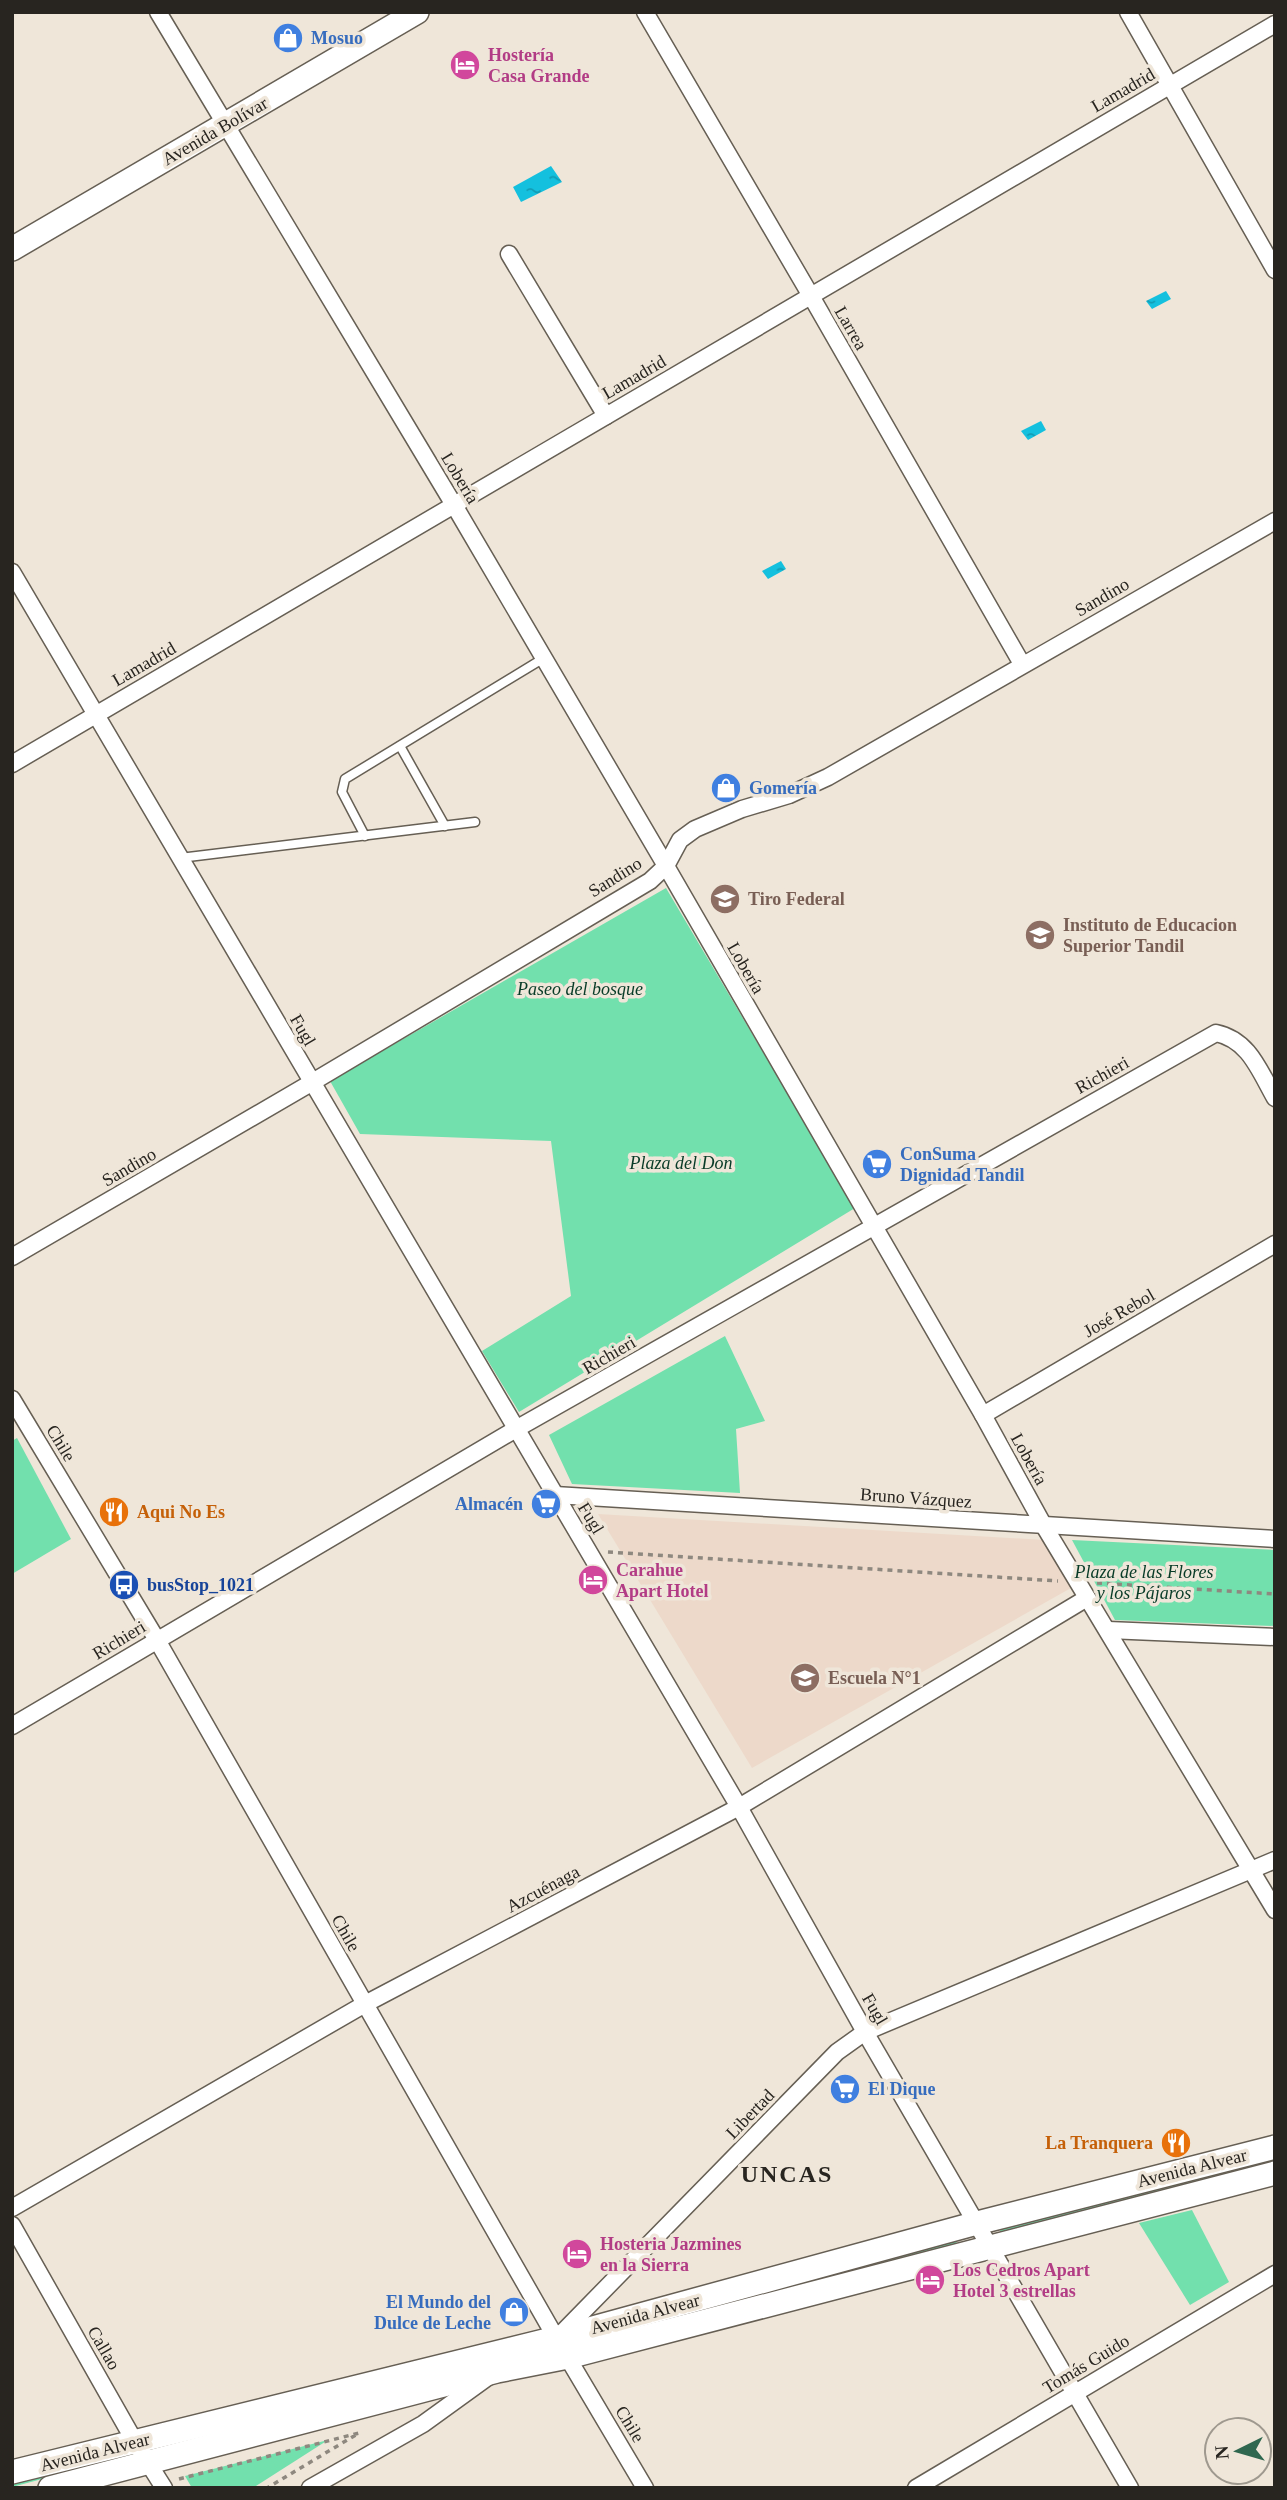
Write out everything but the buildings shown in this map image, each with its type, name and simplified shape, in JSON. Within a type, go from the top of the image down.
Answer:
[{"type":"main road","name":"Avenida Bolívar","points":[[12,249],[417,12]]},
{"type":"main road","name":"Avenida Alvear","points":[[50,2488],[497,2371],[562,2348],[977,2222],[1275,2147]]},
{"type":"main road","name":"Avenida Alvear","points":[[12,2472],[135,2442],[562,2348],[992,2247],[1275,2173]]},
{"type":"street","name":"Lobería","points":[[158,12],[454,505],[666,866],[1044,1525],[1275,1910]]},
{"type":"street","name":"Larrea","points":[[645,12],[1021,664]]},
{"type":"street","points":[[1128,12],[1275,270]]},
{"type":"street","name":"Lamadrid","points":[[12,764],[1275,24]]},
{"type":"street","points":[[509,254],[606,416]]},
{"type":"street","name":"Sandino","points":[[12,1257],[650,881],[666,866],[680,840],[695,829],[742,809],[789,794],[828,776],[1275,521]]},
{"type":"street","name":"Fugl","points":[[12,572],[739,1807],[865,2032],[1130,2488]]},
{"type":"street","name":"Richieri","points":[[12,1726],[516,1429],[1216,1033],[1231,1037],[1248,1051],[1275,1098]]},
{"type":"street","name":"José Rebol","points":[[983,1415],[1275,1244]]},
{"type":"street","name":"Chile","points":[[12,1399],[157,1640],[562,2348],[645,2488]]},
{"type":"street","name":"Bruno Vázquez","points":[[555,1495],[1275,1539]]},
{"type":"street","name":"Azcuénaga","points":[[12,2208],[365,2004],[739,1807],[1087,1598]]},
{"type":"street","points":[[1108,1630],[1275,1637]]},
{"type":"street","name":"Libertad","points":[[562,2348],[837,2052],[865,2032],[1275,1860]]},
{"type":"street","name":"Callao","points":[[12,2225],[135,2442],[169,2485]]},
{"type":"street","name":"Tomás Guido","points":[[916,2488],[1275,2274]]},
{"type":"street","points":[[310,2488],[424,2424],[497,2371]]},
{"type":"lane","points":[[365,836],[342,792],[345,779],[544,658]]},
{"type":"lane","points":[[400,746],[445,826]]},
{"type":"lane","points":[[180,858],[475,822]]},
{"type":"path","points":[[588,1551],[1275,1594]]},
{"type":"path","points":[[169,2485],[359,2433],[267,2488]]},
{"type":"shaded area","name":"Escuela N°1","points":[[598,1514],[1045,1540],[1071,1588],[752,1768]]},
{"type":"green space","name":"Plaza del Don","points":[[666,888],[855,1208],[519,1412],[482,1351],[571,1296],[551,1141],[360,1134],[330,1081]]},
{"type":"green space","points":[[725,1336],[765,1421],[736,1429],[740,1493],[572,1484],[549,1435]]},
{"type":"green space","points":[[17,1438],[71,1539],[12,1574],[12,1441]]},
{"type":"green space","name":"Plaza de las Flores y los Pájaros","points":[[1072,1540],[1275,1550],[1275,1626],[1115,1620]]},
{"type":"green space","points":[[1275,2158],[1275,2165],[1003,2236],[1000,2230]]},
{"type":"green space","points":[[1192,2210],[1229,2282],[1190,2305],[1139,2223]]},
{"type":"green space","points":[[956,2239],[957,2246],[598,2340],[595,2334]]},
{"type":"green space","points":[[328,2440],[253,2488],[192,2488],[185,2476]]},
{"type":"green space","points":[[109,2454],[110,2461],[12,2487],[12,2479]]},
{"type":"water","points":[[551,166],[562,182],[521,202],[513,187]]},
{"type":"water","points":[[1166,291],[1171,299],[1152,309],[1146,301]]},
{"type":"water","points":[[1041,421],[1046,430],[1028,440],[1021,431]]},
{"type":"water","points":[[781,561],[786,569],[768,579],[762,571]]},
{"type":"place","name":"Mosuo","points":[[288,38]]},
{"type":"place","name":"Hostería Casa Grande","points":[[465,65]]},
{"type":"place","name":"Gomería","points":[[726,788]]},
{"type":"place","name":"Tiro Federal","points":[[725,899]]},
{"type":"place","name":"Instituto de Educacion Superior Tandil","points":[[1040,935]]},
{"type":"place","name":"ConSuma Dignidad Tandil","points":[[877,1164]]},
{"type":"place","name":"Almacén","points":[[546,1504]]},
{"type":"place","name":"Aqui No Es","points":[[114,1512]]},
{"type":"place","name":"Carahue Apart Hotel","points":[[593,1580]]},
{"type":"place","name":"busStop_1021","points":[[124,1585]]},
{"type":"place","name":"Escuela N°1","points":[[805,1678]]},
{"type":"place","name":"El Dique","points":[[845,2089]]},
{"type":"place","name":"La Tranquera","points":[[1176,2143]]},
{"type":"place","name":"Hosteria Jazmines en la Sierra","points":[[577,2254]]},
{"type":"place","name":"Los Cedros Apart Hotel 3 estrellas","points":[[930,2280]]},
{"type":"place","name":"El Mundo del Dulce de Leche","points":[[514,2312]]},
{"type":"district","name":"UNCAS","points":[[787,2174]]},
{"type":"park label","name":"Paseo del bosque","points":[[580,989]]}]
